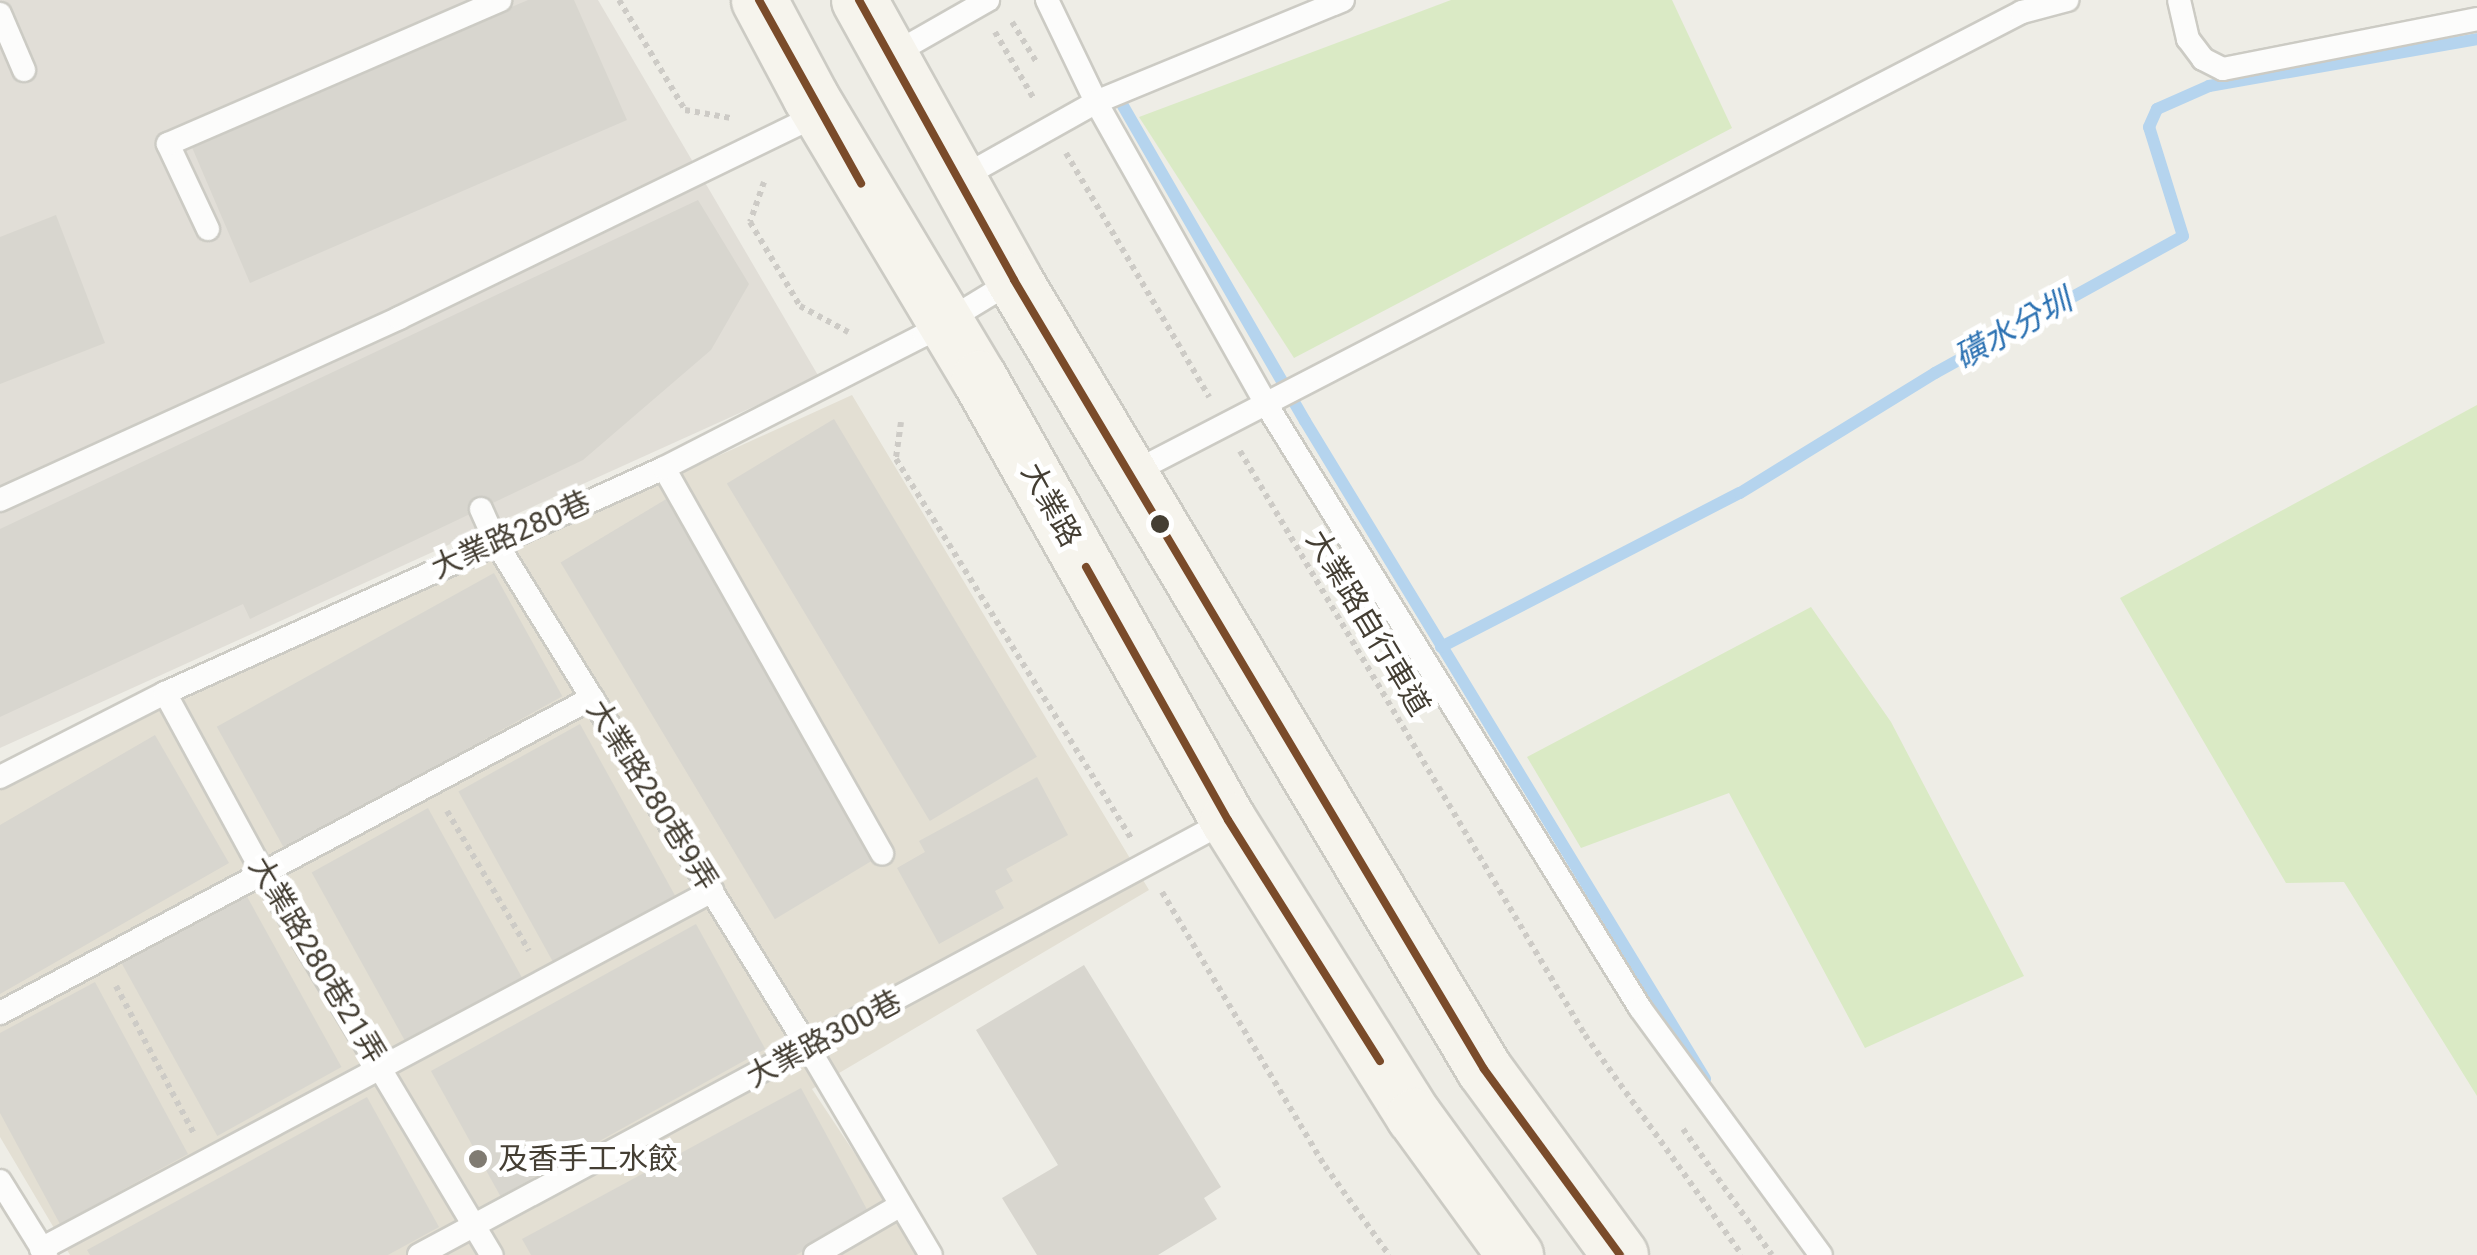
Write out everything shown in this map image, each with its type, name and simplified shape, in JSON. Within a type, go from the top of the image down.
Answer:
[{"type":"main road","name":"大業路","points":[[758,0],[944,324],[980,378],[1228,820],[1414,1116],[1516,1255]]},
{"type":"main road","points":[[860,0],[1014,280],[1484,1070],[1620,1255]]},
{"type":"lane","points":[[208,230],[168,144],[500,0]]},
{"type":"lane","points":[[1048,0],[1096,102],[1266,404],[1640,1008],[1821,1255]]},
{"type":"lane","points":[[959,179],[1096,102],[1343,0]]},
{"type":"lane","points":[[1130,474],[2022,12],[2067,0]]},
{"type":"lane","points":[[2179,0],[2188,39],[2203,58],[2222,69],[2477,19]]},
{"type":"lane","points":[[890,56],[984,3]]},
{"type":"lane","points":[[0,14],[24,70]]},
{"type":"lane","points":[[0,500],[404,327],[821,113]]},
{"type":"lane","name":"大業路280巷","points":[[0,777],[166,693],[495,541],[664,468],[944,324],[1014,280]]},
{"type":"lane","points":[[664,468],[882,854]]},
{"type":"lane","name":"大業路280巷9弄","points":[[481,509],[495,541],[809,1048],[931,1255]]},
{"type":"lane","name":"大業路280巷21弄","points":[[166,693],[263,873],[492,1255]]},
{"type":"lane","points":[[0,1013],[592,698]]},
{"type":"lane","name":"大業路300巷","points":[[419,1255],[1228,820]]},
{"type":"lane","points":[[0,1180],[44,1252],[206,1158],[383,1068],[712,890]]},
{"type":"lane","points":[[814,1255],[901,1206]]},
{"type":"path","points":[[619,0],[685,110],[731,118]]},
{"type":"path","name":"大業路自行車道","points":[[984,3],[1225,426],[1585,1035],[1742,1255]]},
{"type":"path","points":[[764,182],[750,222],[800,306],[848,332]]},
{"type":"path","points":[[901,422],[896,458],[1121,818],[1325,1166],[1389,1255]]},
{"type":"path","points":[[432,785],[545,978]]},
{"type":"path","points":[[101,957],[206,1158]]},
{"type":"shaded area","points":[[0,0],[598,0],[819,377],[0,748]]},
{"type":"shaded area","points":[[852,395],[1149,890],[812,1089],[922,1255],[70,1255],[0,1137],[0,783]]},
{"type":"green space","points":[[1451,0],[1672,0],[1732,128],[1294,358],[1139,117]]},
{"type":"green space","points":[[2477,405],[2477,1096],[2344,882],[2286,883],[2120,598]]},
{"type":"green space","points":[[1811,607],[1891,722],[2024,976],[1865,1048],[1729,793],[1581,848],[1527,757]]},
{"type":"building","points":[[528,0],[574,0],[627,120],[250,283],[191,145]]},
{"type":"building","points":[[698,200],[749,284],[711,350],[583,460],[250,619],[243,604],[0,717],[0,529]]},
{"type":"building","points":[[56,215],[105,343],[0,384],[0,237]]},
{"type":"building","points":[[834,419],[1037,757],[930,821],[727,483]]},
{"type":"building","points":[[678,492],[892,849],[775,919],[561,563]]},
{"type":"building","points":[[494,573],[562,696],[285,850],[217,727]]},
{"type":"building","points":[[580,724],[675,895],[553,963],[458,791]]},
{"type":"building","points":[[155,735],[229,863],[0,994],[0,825]]},
{"type":"building","points":[[1037,777],[1068,835],[1006,869],[1013,881],[995,891],[1004,908],[939,944],[897,868],[925,852],[919,841]]},
{"type":"building","points":[[428,808],[523,979],[407,1044],[312,872]]},
{"type":"building","points":[[245,893],[341,1067],[217,1136],[121,962]]},
{"type":"building","points":[[696,924],[765,1049],[500,1196],[431,1071]]},
{"type":"building","points":[[1084,965],[1221,1187],[1204,1198],[1217,1219],[1158,1255],[1037,1255],[1002,1198],[1058,1165],[976,1030]]},
{"type":"building","points":[[95,982],[188,1154],[60,1224],[0,1113],[0,1033]]},
{"type":"building","points":[[801,1088],[870,1215],[796,1255],[531,1255],[522,1239]]},
{"type":"building","points":[[367,1097],[439,1227],[388,1255],[90,1255],[87,1250]]},
{"type":"waterway","name":"磺水分圳","points":[[1441,647],[1740,493],[1935,373],[2183,236],[2149,127],[2157,109],[2209,86],[2477,39]]},
{"type":"waterway","points":[[1115,92],[1305,421],[1705,1079]]},
{"type":"transit line","points":[[759,0],[861,183]]},
{"type":"transit line","points":[[859,0],[1014,280],[1484,1069],[1620,1255]]},
{"type":"transit line","points":[[1086,567],[1228,820],[1380,1061]]},
{"type":"place","name":"及香手工水餃","points":[[478,1159]]}]
